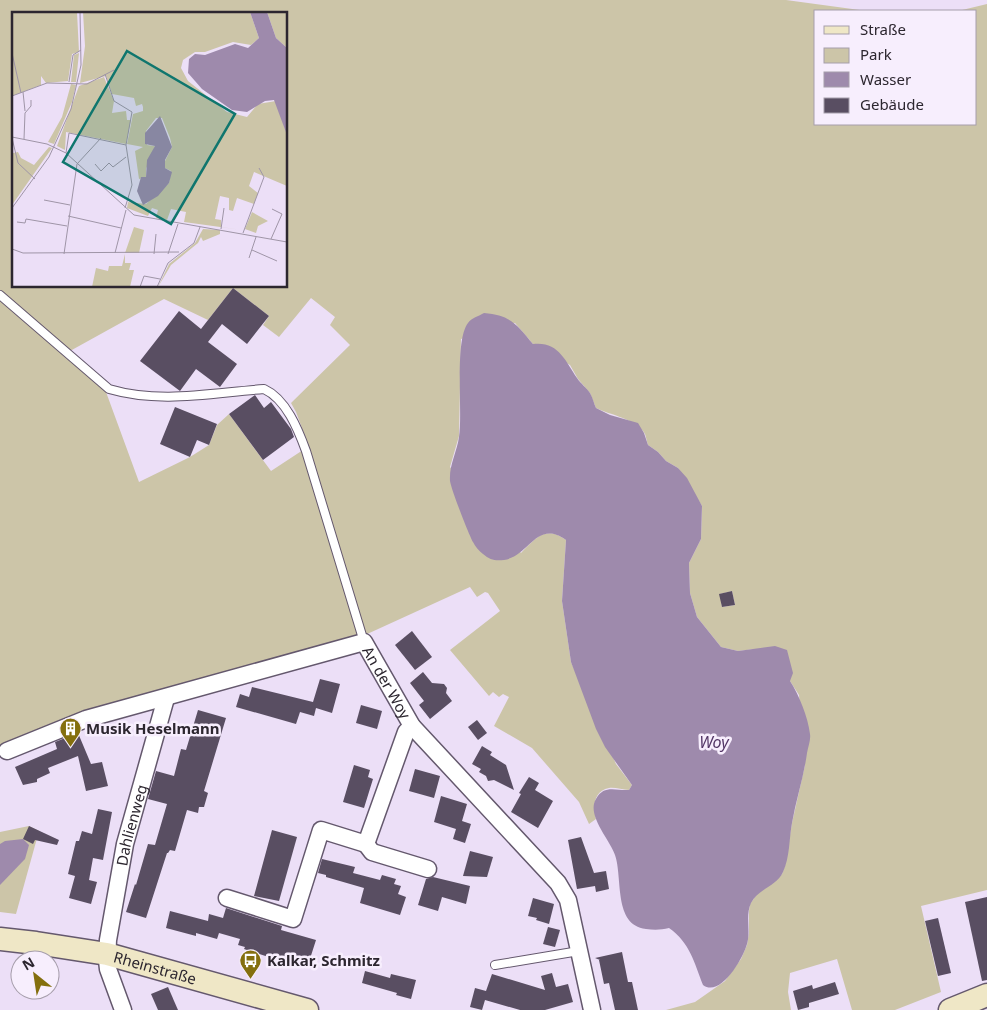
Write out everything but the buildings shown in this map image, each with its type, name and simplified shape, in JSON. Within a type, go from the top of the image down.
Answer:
[{"type":"main road","name":"Rheinstraße","points":[[0,939],[107,954],[306,1010]]},
{"type":"main road","points":[[950,1010],[987,995]]},
{"type":"street","name":"An der Woy","points":[[3,753],[86,719],[364,642],[412,726],[558,882],[568,900],[592,1010]]},
{"type":"street","name":"Dahlienweg","points":[[123,1010],[108,970],[108,940],[125,844],[166,698]]},
{"type":"street","points":[[366,844],[406,732],[412,726]]},
{"type":"street","points":[[227,898],[293,919],[321,830],[366,844],[372,852],[428,869]]},
{"type":"lane","points":[[0,295],[109,390],[130,396],[164,398],[264,389],[273,393],[300,434],[364,642]]},
{"type":"lane","points":[[495,965],[580,951]]},
{"type":"green space","points":[[0,0],[786,0],[860,10],[814,10],[814,125],[977,125],[977,10],[962,10],[987,4],[987,890],[921,906],[941,992],[895,1010],[852,1010],[837,959],[790,973],[788,992],[791,1010],[666,1010],[695,1002],[725,981],[741,959],[747,945],[750,904],[757,894],[782,874],[805,765],[799,695],[790,681],[755,649],[738,651],[721,647],[697,617],[690,593],[689,563],[701,539],[702,506],[678,468],[666,461],[648,445],[645,434],[636,425],[596,408],[590,393],[578,379],[570,365],[533,344],[515,323],[461,339],[459,436],[450,467],[521,553],[541,535],[552,534],[566,540],[562,601],[571,662],[616,764],[632,785],[629,790],[611,788],[600,792],[595,800],[596,819],[589,824],[579,802],[532,748],[494,726],[509,697],[503,694],[499,697],[493,692],[489,696],[450,650],[500,611],[488,593],[485,592],[477,597],[470,587],[365,635],[309,447],[291,403],[350,345],[330,325],[335,317],[311,298],[279,337],[263,325],[269,316],[233,288],[208,320],[164,299],[70,351],[0,291]],"holes":[[[732,591],[735,605],[722,607],[720,594]]]},
{"type":"green space","points":[[0,299],[106,392],[139,482],[190,457],[209,445],[217,425],[229,414],[271,471],[303,450],[359,637],[0,750]]},
{"type":"green space","points":[[29,826],[39,831],[16,914],[0,912],[0,832]]},
{"type":"water","name":"Woy","points":[[484,313],[501,316],[513,322],[533,344],[549,346],[560,353],[589,391],[596,408],[610,415],[638,423],[648,445],[666,461],[678,468],[687,478],[702,506],[701,539],[689,563],[690,593],[697,617],[721,647],[738,651],[775,646],[787,650],[793,673],[790,681],[803,706],[810,741],[792,823],[787,860],[780,877],[758,894],[751,903],[748,913],[748,939],[745,951],[730,975],[716,986],[710,988],[703,985],[687,947],[669,928],[652,930],[636,926],[628,919],[624,910],[615,855],[596,820],[594,805],[599,794],[603,791],[611,789],[629,790],[632,785],[605,747],[596,729],[571,662],[562,601],[566,540],[556,535],[547,534],[540,536],[513,557],[504,560],[490,559],[474,544],[453,493],[450,475],[460,426],[461,345],[469,321]]},
{"type":"water","points":[[23,839],[29,845],[25,859],[0,885],[0,844],[5,841]]},
{"type":"place","name":"Musik Heselmann","points":[[70,747]]},
{"type":"place","name":"Kalkar, Schmitz","points":[[251,979]]}]
